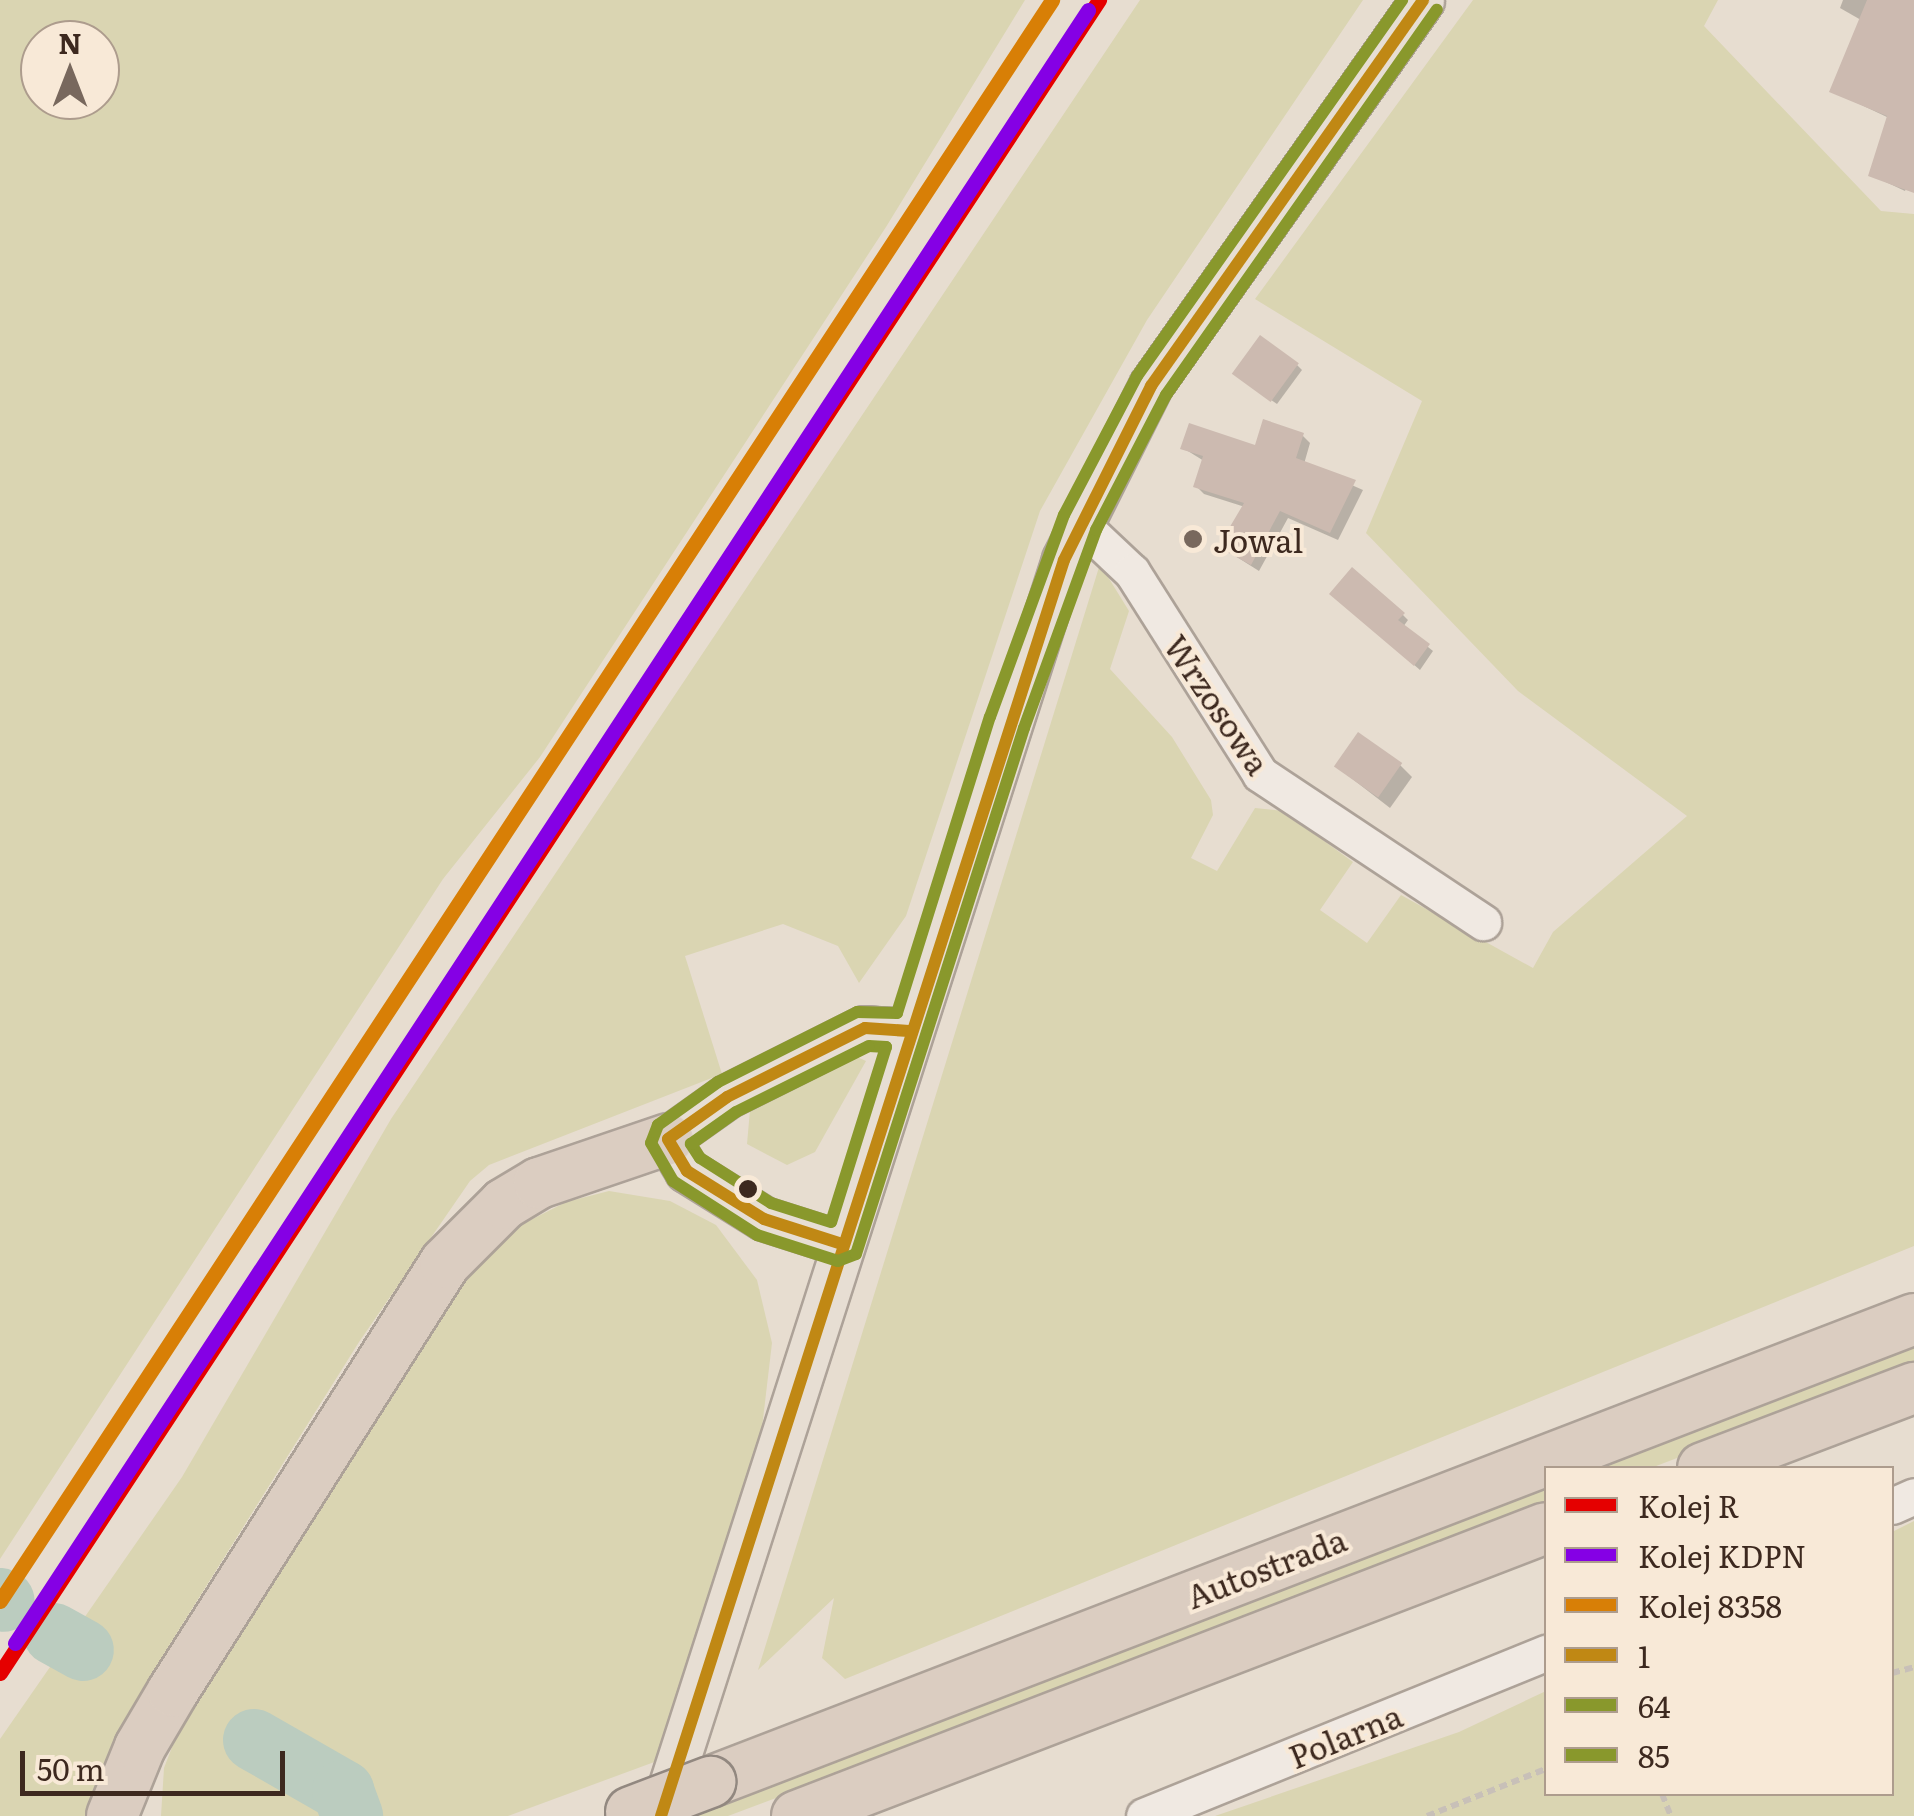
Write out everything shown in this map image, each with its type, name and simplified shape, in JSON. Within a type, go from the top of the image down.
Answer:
[{"type":"highway","points":[[112,1816],[140,1746],[173,1690],[422,1295],[472,1232],[504,1204],[559,1174],[668,1139]]},
{"type":"highway","name":"Autostrada","points":[[637,1815],[710,1782],[1914,1319]]},
{"type":"highway","points":[[1708,1466],[1914,1388]]},
{"type":"highway","name":"Autostrada","points":[[797,1816],[1544,1529]]},
{"type":"highway","points":[[147,1816],[150,1761],[173,1690]]},
{"type":"main road","points":[[637,1815],[842,1244],[1007,722],[1080,522],[1151,386],[1422,0]]},
{"type":"main road","points":[[842,1244],[764,1219],[687,1170],[668,1139],[726,1098],[865,1028],[909,1031]]},
{"type":"street","name":"Wrzosowa","points":[[1080,522],[1132,572],[1260,774],[1483,922]]},
{"type":"street","name":"Polarna","points":[[1144,1816],[1544,1654]]},
{"type":"path","points":[[1428,1816],[1544,1770]]},
{"type":"shaded area","points":[[0,0],[1025,0],[886,227],[540,757],[443,879],[0,1559]]},
{"type":"shaded area","points":[[1140,0],[1363,0],[1147,320],[1040,511],[906,916],[859,983],[838,946],[783,924],[685,956],[722,1074],[489,1165],[470,1181],[359,1342],[160,1660],[126,1720],[88,1816],[0,1816],[0,1739],[182,1477],[391,1119]]},
{"type":"shaded area","points":[[1473,0],[1718,0],[1704,26],[1881,211],[1914,214],[1914,1246],[845,1679],[822,1658],[834,1598],[758,1670],[1100,564],[1129,611],[1110,669],[1172,737],[1211,800],[1213,815],[1191,858],[1217,871],[1255,808],[1283,811],[1353,862],[1320,910],[1367,943],[1401,895],[1533,968],[1553,932],[1687,816],[1518,691],[1366,533],[1422,401],[1255,299]]},
{"type":"shaded area","points":[[857,1057],[866,1061],[815,1152],[787,1165],[747,1144],[750,1110],[761,1097]]},
{"type":"shaded area","points":[[609,1191],[670,1201],[716,1225],[757,1280],[772,1343],[761,1436],[657,1761],[508,1816],[161,1816],[164,1768],[181,1724],[436,1309],[515,1228],[566,1202]]},
{"type":"shaded area","points":[[1914,1341],[1914,1367],[1656,1466],[1589,1466]]},
{"type":"shaded area","points":[[1544,1484],[1544,1510],[728,1816],[699,1816],[703,1806]]},
{"type":"shaded area","points":[[1914,1521],[1914,1816],[1215,1816],[1459,1732],[1544,1692],[1544,1796],[1894,1796],[1894,1531]]},
{"type":"building","points":[[1867,0],[1914,0],[1914,193],[1868,176],[1887,116],[1829,92]]},
{"type":"building","points":[[1260,335],[1299,363],[1271,402],[1232,374]]},
{"type":"building","points":[[1263,419],[1304,433],[1296,458],[1356,480],[1330,533],[1280,511],[1251,565],[1218,547],[1244,503],[1193,487],[1203,456],[1180,449],[1189,423],[1255,445]]},
{"type":"building","points":[[1352,567],[1405,613],[1398,620],[1430,644],[1414,666],[1329,594]]},
{"type":"building","points":[[1358,732],[1402,763],[1378,797],[1334,766]]},
{"type":"waterway","points":[[0,1599],[4,1601]]},
{"type":"waterway","points":[[54,1634],[83,1650]]},
{"type":"waterway","points":[[254,1740],[343,1791],[352,1816]]},
{"type":"rail line","name":"8358","points":[[0,1601],[1052,0]]},
{"type":"rail line","name":"R","points":[[0,1673],[1099,0]]},
{"type":"rail line","name":"KDPN","points":[[15,1643],[1088,10]]},
{"type":"transit line","name":"85","points":[[897,1013],[990,717],[1064,515],[1137,376],[1402,0]]},
{"type":"transit line","name":"1","points":[[661,1816],[1064,560],[1151,386],[1423,0]]},
{"type":"transit line","name":"64","points":[[897,1013],[857,1012],[718,1082],[658,1125],[651,1143],[673,1181],[757,1235],[838,1261],[856,1254],[1024,728],[1096,530],[1166,395],[1437,10]]},
{"type":"transit line","name":"1","points":[[842,1244],[764,1219],[687,1171],[668,1139],[727,1097],[865,1028],[909,1031]]},
{"type":"transit line","name":"85","points":[[869,1046],[886,1047],[831,1222],[771,1203],[700,1158],[691,1144],[736,1112],[869,1046]]},
{"type":"place","name":"Jowal","points":[[1193,539]]}]
